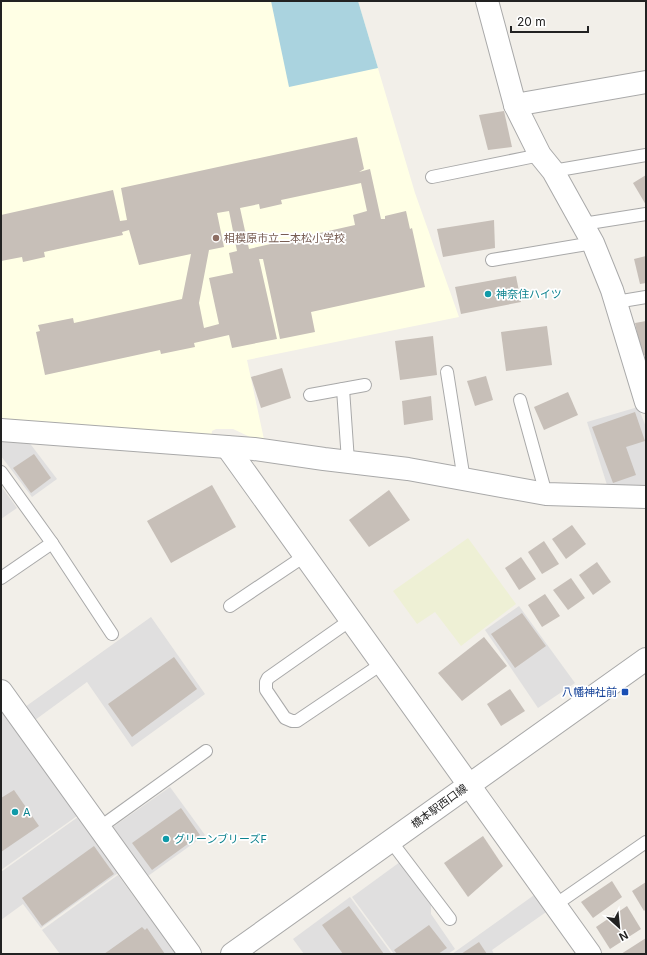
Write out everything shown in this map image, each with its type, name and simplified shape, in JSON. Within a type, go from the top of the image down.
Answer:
[{"type":"street","points":[[487,1],[516,106],[546,163],[588,233],[616,302],[646,402]]},
{"type":"street","points":[[516,106],[646,82]]},
{"type":"street","points":[[1,430],[227,447],[348,461],[408,469],[546,494],[646,497]]},
{"type":"street","points":[[227,447],[306,554],[590,954]]},
{"type":"street","name":"橋本駅西口線","points":[[232,954],[646,658]]},
{"type":"street","points":[[1,691],[190,954]]},
{"type":"lane","points":[[432,177],[546,163],[646,156]]},
{"type":"lane","points":[[492,260],[588,233],[646,214]]},
{"type":"lane","points":[[616,302],[646,297]]},
{"type":"lane","points":[[447,372],[464,480]]},
{"type":"lane","points":[[310,395],[365,385]]},
{"type":"lane","points":[[343,389],[348,461]]},
{"type":"lane","points":[[520,400],[546,494]]},
{"type":"lane","points":[[1,472],[52,543],[112,634]]},
{"type":"lane","points":[[1,578],[52,543]]},
{"type":"lane","points":[[230,606],[306,554]]},
{"type":"lane","points":[[352,619],[268,678],[266,682],[266,690],[285,718],[292,722],[297,721],[383,663]]},
{"type":"lane","points":[[99,828],[206,752]]},
{"type":"lane","points":[[390,840],[450,919]]},
{"type":"lane","points":[[556,905],[646,842]]},
{"type":"shaded area","name":"相模原市立二本松小学校","points":[[1,1],[358,1],[415,193],[459,317],[247,360],[265,444],[233,429],[216,429],[212,431],[211,439],[1,421]]},
{"type":"shaded area","points":[[638,407],[646,427],[646,488],[608,488],[587,422]]},
{"type":"shaded area","points":[[1,437],[25,437],[57,479],[32,497],[1,456]]},
{"type":"shaded area","points":[[1,486],[17,508],[1,519]]},
{"type":"shaded area","points":[[468,538],[516,604],[461,646],[435,612],[417,624],[393,591]]},
{"type":"shaded area","points":[[519,606],[575,683],[538,708],[485,630]]},
{"type":"shaded area","points":[[151,617],[205,694],[132,747],[87,682],[35,720],[25,707]]},
{"type":"shaded area","points":[[1,709],[77,816],[1,870]]},
{"type":"shaded area","points":[[170,787],[205,835],[148,876],[113,827]]},
{"type":"shaded area","points":[[78,817],[118,873],[41,928],[23,904],[1,920],[1,872]]},
{"type":"shaded area","points":[[400,862],[431,904],[431,914],[455,949],[448,954],[394,954],[352,897]]},
{"type":"shaded area","points":[[118,875],[176,954],[60,954],[42,930]]},
{"type":"shaded area","points":[[537,893],[549,910],[492,950],[494,954],[452,954]]},
{"type":"shaded area","points":[[350,897],[392,954],[304,954],[293,939]]},
{"type":"water","points":[[271,1],[358,1],[378,68],[289,87]]},
{"type":"building","points":[[504,111],[512,147],[488,150],[479,115]]},
{"type":"building","points":[[357,137],[364,169],[359,172],[370,169],[381,219],[385,219],[385,216],[406,211],[410,229],[412,228],[425,287],[311,312],[315,332],[280,339],[263,259],[259,259],[277,339],[232,348],[229,335],[194,343],[195,347],[161,354],[160,350],[45,375],[36,332],[40,331],[38,325],[73,318],[74,323],[182,299],[191,254],[139,265],[129,230],[122,232],[123,235],[44,252],[45,257],[23,262],[22,257],[1,261],[1,215],[113,190],[120,221],[127,220],[121,188]],"holes":[[[361,183],[367,211],[353,215],[355,225],[249,249],[240,208],[259,204],[260,209],[282,204],[281,200]],[[229,211],[237,251],[229,253],[233,273],[209,278],[219,324],[204,328],[199,303],[209,250],[224,247],[217,213]]]},
{"type":"building","points":[[646,175],[646,205],[633,183]]},
{"type":"building","points":[[494,220],[495,248],[443,257],[437,229]]},
{"type":"building","points":[[646,256],[646,283],[640,284],[634,259]]},
{"type":"building","name":"神奈住ハイツ","points":[[516,276],[521,302],[461,314],[455,287]]},
{"type":"building","points":[[646,321],[646,355],[642,356],[635,323]]},
{"type":"building","points":[[547,326],[552,365],[506,371],[501,332]]},
{"type":"building","points":[[433,336],[437,375],[400,380],[395,341]]},
{"type":"building","points":[[282,368],[291,398],[261,408],[251,377]]},
{"type":"building","points":[[486,376],[493,400],[475,406],[467,381]]},
{"type":"building","points":[[568,392],[578,415],[544,430],[534,407]]},
{"type":"building","points":[[431,396],[433,420],[404,425],[402,401]]},
{"type":"building","points":[[635,412],[645,441],[626,447],[636,475],[613,483],[592,427]]},
{"type":"building","points":[[34,454],[51,478],[31,493],[13,468]]},
{"type":"building","points":[[212,485],[236,527],[171,563],[147,521]]},
{"type":"building","points":[[389,490],[410,520],[369,547],[349,520]]},
{"type":"building","points":[[572,525],[586,544],[566,559],[552,539]]},
{"type":"building","points":[[544,541],[559,564],[542,574],[528,552]]},
{"type":"building","points":[[521,557],[536,579],[519,590],[505,568]]},
{"type":"building","points":[[597,562],[611,582],[593,595],[579,575]]},
{"type":"building","points":[[571,578],[585,598],[568,610],[553,590]]},
{"type":"building","points":[[545,594],[560,616],[542,627],[528,605]]},
{"type":"building","points":[[522,613],[546,646],[515,668],[491,634]]},
{"type":"building","points":[[484,637],[507,666],[462,701],[438,673]]},
{"type":"building","points":[[174,657],[197,689],[132,737],[108,704]]},
{"type":"building","points":[[510,689],[525,711],[501,726],[487,704]]},
{"type":"building","name":"A","points":[[14,790],[39,826],[1,852],[1,798]]},
{"type":"building","name":"グリーンブリーズF","points":[[181,808],[200,835],[152,870],[132,843]]},
{"type":"building","points":[[483,836],[503,866],[468,897],[444,863]]},
{"type":"building","points":[[94,846],[114,874],[42,926],[22,898]]},
{"type":"building","points":[[612,881],[622,897],[593,918],[581,902]]},
{"type":"building","points":[[646,882],[646,909],[644,911],[632,891]]},
{"type":"building","points":[[349,906],[384,954],[343,954],[322,925]]},
{"type":"building","points":[[627,906],[641,929],[610,949],[596,927]]},
{"type":"building","points":[[429,925],[447,948],[438,954],[397,954],[394,950]]},
{"type":"building","points":[[142,927],[145,930],[147,928],[165,954],[104,954]]},
{"type":"building","points":[[646,938],[646,954],[621,954]]},
{"type":"building","points":[[479,942],[487,954],[461,954]]},
{"type":"place","name":"相模原市立二本松小学校","points":[[216,238]]},
{"type":"place","name":"神奈住ハイツ","points":[[488,294]]},
{"type":"place","name":"八幡神社前","points":[[625,692]]},
{"type":"place","name":"A","points":[[15,812]]},
{"type":"place","name":"グリーンブリーズF","points":[[166,839]]}]
